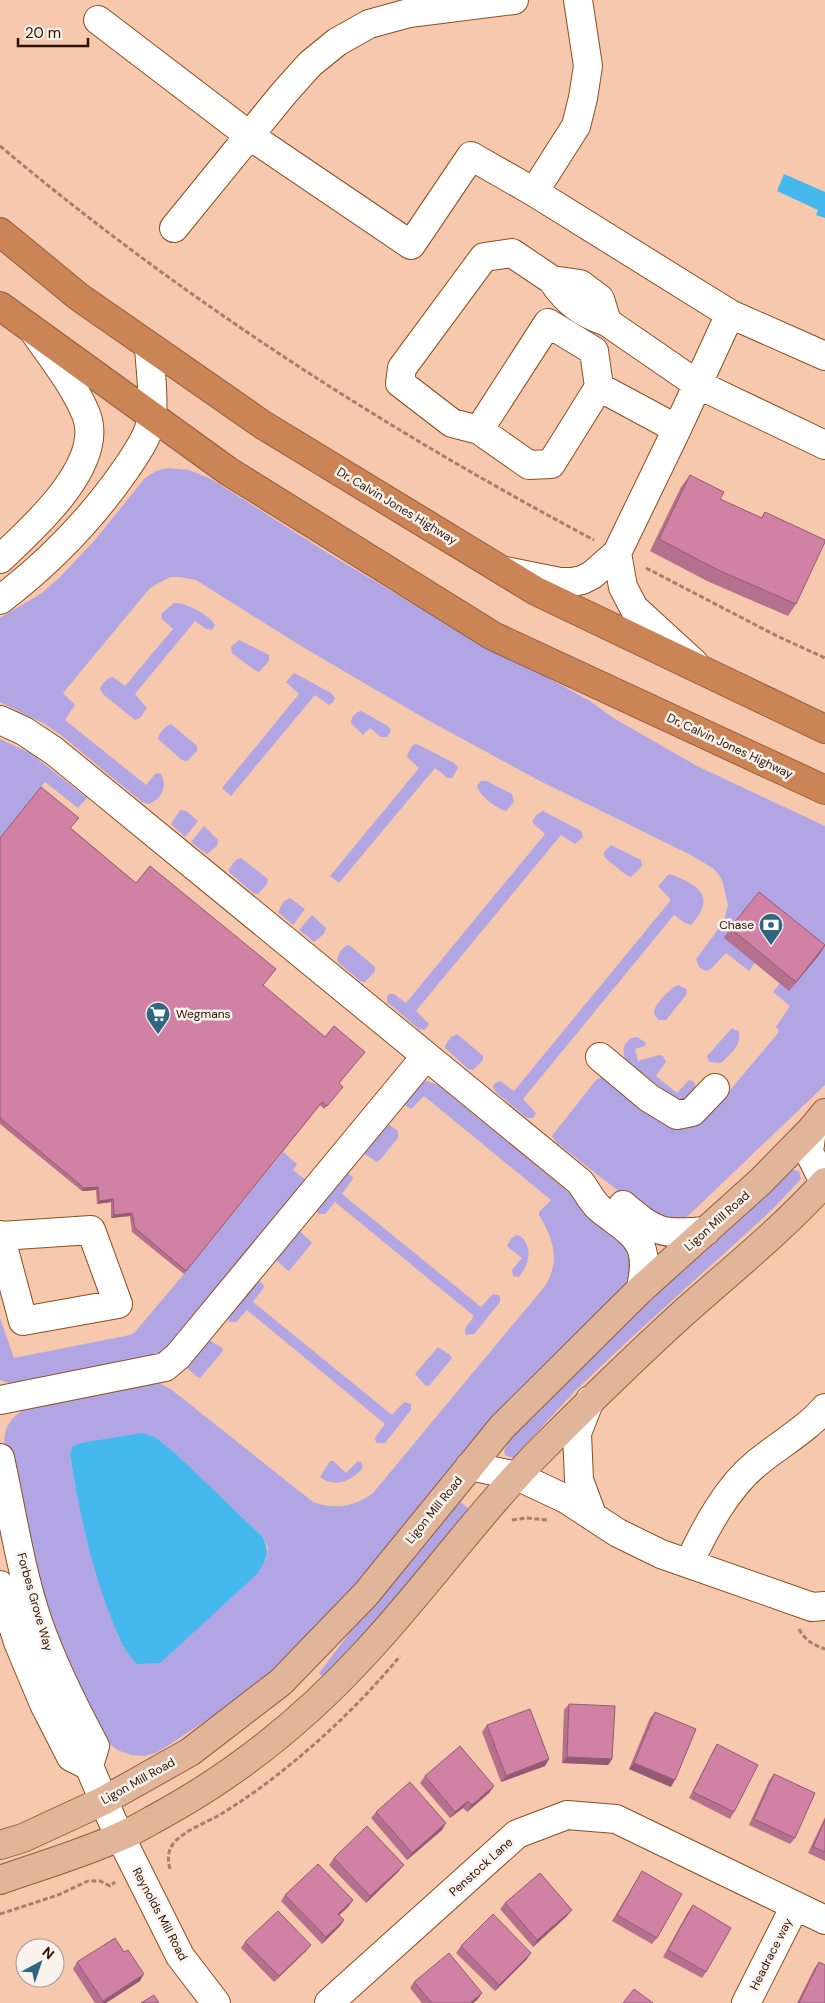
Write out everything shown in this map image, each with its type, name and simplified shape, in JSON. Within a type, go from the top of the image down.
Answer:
[{"type":"highway","name":"Dr. Calvin Jones Highway","points":[[0,232],[79,297],[263,425],[536,591],[825,729]]},
{"type":"highway","name":"Dr. Calvin Jones Highway","points":[[0,306],[228,471],[493,636],[825,790]]},
{"type":"main road","name":"Ligon Mill Road","points":[[0,1880],[112,1820],[190,1752],[281,1682],[366,1594],[502,1427],[641,1289],[760,1182],[819,1121]]},
{"type":"main road","name":"Ligon Mill Road","points":[[0,1846],[24,1838],[182,1803],[275,1740],[312,1707],[369,1649],[517,1476],[590,1400],[681,1315],[773,1234],[825,1183]]},
{"type":"street","points":[[174,228],[310,64],[337,42],[369,24],[409,13],[514,0]]},
{"type":"street","points":[[534,192],[576,126],[583,98],[588,66],[578,0]]},
{"type":"street","points":[[98,20],[250,136],[411,244],[471,156],[534,192],[730,314],[825,356]]},
{"type":"street","points":[[479,430],[548,323],[594,351],[599,387],[551,464],[529,465],[479,430],[452,423],[400,383],[402,368],[484,257],[512,253],[552,280],[580,284],[600,299],[607,322],[697,384],[825,445]]},
{"type":"street","points":[[504,571],[560,582],[582,580],[592,575],[606,546],[677,430],[730,314]]},
{"type":"street","points":[[0,559],[38,523],[66,490],[81,465],[89,440],[87,416],[83,408],[71,385],[32,329]]},
{"type":"street","points":[[0,600],[44,566],[77,532],[109,493],[140,448],[152,416],[149,346]]},
{"type":"street","points":[[599,387],[677,430]]},
{"type":"street","points":[[606,546],[622,587],[634,608],[703,670]]},
{"type":"street","points":[[0,720],[24,731],[54,751],[580,1182],[597,1206],[632,1235],[638,1243],[642,1251],[644,1267],[641,1289]]},
{"type":"street","points":[[0,1400],[164,1367],[178,1356],[426,1056]]},
{"type":"street","points":[[600,1057],[649,1098],[677,1115],[692,1112],[715,1088]]},
{"type":"street","points":[[819,1121],[809,1152],[825,1183]]},
{"type":"street","points":[[580,1182],[608,1192],[650,1227],[663,1232],[706,1231]]},
{"type":"street","points":[[91,1230],[118,1304],[23,1321],[1,1236],[91,1230]]},
{"type":"street","points":[[590,1400],[577,1432],[579,1480],[592,1515]]},
{"type":"street","points":[[689,1563],[704,1530],[737,1483],[755,1464],[802,1430],[825,1408]]},
{"type":"street","name":"Forbes Grove Way","points":[[0,1458],[26,1581],[38,1620],[64,1687],[95,1746],[88,1766],[71,1757],[44,1704],[18,1642],[0,1585]]},
{"type":"street","points":[[470,1466],[517,1476],[566,1499],[618,1533],[661,1554],[812,1607],[825,1606]]},
{"type":"street","points":[[88,1766],[112,1820]]},
{"type":"street","name":"Penstock Lane","points":[[329,2003],[517,1834],[567,1814],[616,1819],[825,1920]]},
{"type":"street","name":"Reynolds Mill Road","points":[[112,1820],[180,1956],[216,2003]]},
{"type":"street","name":"Headrace way","points":[[746,2003],[795,1906]]},
{"type":"path","points":[[0,146],[50,188],[113,236],[186,289],[291,360],[500,490],[606,546]]},
{"type":"path","points":[[641,566],[777,636],[825,658]]},
{"type":"path","points":[[162,1856],[168,1853]]},
{"type":"path","points":[[0,1914],[58,1896],[88,1881],[100,1881],[110,1886],[119,1879]]},
{"type":"shaded area","points":[[167,468],[189,470],[211,479],[326,552],[408,601],[590,701],[615,719],[697,766],[825,826],[825,1085],[684,1220],[668,1223],[626,1197],[557,1143],[552,1136],[596,1080],[604,1076],[673,1127],[687,1128],[721,1101],[779,1032],[776,1027],[790,1006],[773,992],[780,983],[724,938],[755,963],[749,971],[726,953],[711,969],[707,971],[699,967],[696,959],[723,923],[728,906],[723,883],[714,869],[693,856],[538,780],[424,718],[306,649],[196,580],[170,577],[150,588],[63,693],[75,705],[65,720],[146,785],[156,773],[161,774],[164,783],[162,792],[153,802],[149,804],[142,802],[61,735],[43,723],[0,702],[0,618],[42,593],[60,577],[95,540],[145,478],[156,471]]},
{"type":"shaded area","points":[[174,603],[197,610],[208,617],[215,625],[212,630],[206,629],[195,621],[135,694],[147,708],[140,718],[135,720],[104,695],[100,689],[105,681],[113,677],[125,686],[173,629],[162,619],[161,614]]},
{"type":"shaded area","points":[[239,640],[269,655],[269,661],[259,672],[232,653],[231,647]]},
{"type":"shaded area","points":[[294,673],[331,693],[335,698],[333,702],[329,705],[315,695],[231,796],[222,788],[299,694],[286,682]]},
{"type":"shaded area","points":[[361,711],[388,726],[391,731],[387,737],[381,737],[370,728],[363,735],[351,723],[354,716]]},
{"type":"shaded area","points":[[171,724],[197,746],[197,751],[187,761],[182,760],[158,739],[163,730]]},
{"type":"shaded area","points":[[0,739],[30,753],[87,798],[78,808],[45,782],[0,838]]},
{"type":"shaded area","points":[[417,744],[454,763],[458,768],[452,778],[448,778],[435,768],[339,883],[330,876],[419,768],[407,755],[413,745]]},
{"type":"shaded area","points":[[481,781],[487,781],[512,794],[514,802],[506,811],[498,808],[478,790],[477,786]]},
{"type":"shaded area","points":[[180,810],[186,811],[198,821],[185,837],[171,824]]},
{"type":"shaded area","points":[[543,811],[581,831],[583,837],[575,844],[561,835],[416,1011],[429,1024],[425,1030],[419,1029],[387,1002],[387,997],[389,994],[394,994],[406,1003],[545,834],[532,822],[536,815]]},
{"type":"shaded area","points":[[204,826],[218,840],[217,846],[207,854],[191,842]]},
{"type":"shaded area","points":[[611,845],[641,860],[642,866],[631,877],[605,858],[604,852]]},
{"type":"shaded area","points":[[241,858],[268,879],[267,884],[258,894],[253,893],[229,872],[229,869],[236,860]]},
{"type":"shaded area","points":[[669,874],[688,882],[700,892],[703,902],[700,913],[691,925],[674,915],[523,1099],[536,1113],[533,1118],[527,1118],[496,1092],[493,1087],[494,1084],[500,1081],[514,1091],[671,900],[658,886]]},
{"type":"shaded area","points":[[290,898],[305,909],[293,925],[278,912],[284,901]]},
{"type":"shaded area","points":[[312,915],[326,928],[324,934],[314,942],[299,930]]},
{"type":"shaded area","points":[[349,945],[375,967],[375,971],[365,982],[360,981],[338,962],[340,952]]},
{"type":"shaded area","points":[[678,985],[687,990],[686,995],[666,1020],[659,1020],[654,1013],[656,1006],[667,993]]},
{"type":"shaded area","points":[[732,1028],[739,1032],[737,1046],[721,1063],[709,1062],[707,1056]]},
{"type":"shaded area","points":[[457,1034],[483,1056],[483,1060],[473,1070],[468,1069],[445,1048],[451,1037]]},
{"type":"shaded area","points":[[637,1037],[646,1043],[645,1046],[635,1049],[638,1061],[659,1055],[663,1056],[666,1062],[656,1076],[677,1093],[689,1080],[694,1082],[697,1090],[689,1102],[676,1100],[626,1060],[624,1056],[625,1045],[629,1040]]},
{"type":"shaded area","points":[[426,1081],[438,1085],[629,1242],[635,1272],[623,1291],[554,1355],[477,1437],[338,1606],[271,1674],[237,1700],[158,1752],[145,1756],[131,1755],[117,1750],[102,1738],[55,1647],[5,1447],[4,1440],[7,1428],[13,1418],[29,1408],[149,1383],[159,1383],[172,1390],[313,1502],[329,1506],[344,1506],[366,1498],[373,1493],[545,1286],[553,1268],[554,1259],[551,1241],[539,1215],[539,1212],[551,1200],[424,1096],[411,1109],[405,1105],[404,1103],[420,1083]],"holes":[[[155,1437],[176,1454],[263,1537],[268,1548],[266,1560],[119,1639],[96,1571],[84,1525],[70,1454],[72,1447]]]},
{"type":"shaded area","points":[[388,1124],[398,1131],[398,1138],[377,1162],[363,1153]]},
{"type":"shaded area","points":[[283,1152],[297,1164],[293,1170],[307,1181],[162,1354],[11,1384],[0,1380],[0,1318],[14,1358],[130,1335],[135,1332],[184,1274]]},
{"type":"shaded area","points":[[789,1171],[799,1171],[801,1179],[773,1209],[575,1391],[514,1457],[505,1455],[504,1451],[513,1435],[620,1326],[723,1235]]},
{"type":"shaded area","points":[[347,1173],[353,1179],[342,1194],[481,1307],[493,1294],[500,1296],[500,1302],[474,1334],[466,1335],[465,1330],[474,1316],[335,1202],[325,1214],[318,1214],[317,1207]]},
{"type":"shaded area","points":[[298,1232],[301,1232],[312,1243],[289,1271],[275,1259]]},
{"type":"shaded area","points":[[516,1235],[524,1240],[528,1251],[527,1262],[519,1277],[513,1276],[512,1270],[522,1258],[507,1246]]},
{"type":"shaded area","points":[[258,1280],[264,1287],[253,1302],[392,1415],[404,1402],[411,1404],[411,1410],[385,1443],[377,1443],[375,1440],[385,1424],[247,1310],[236,1322],[229,1322],[228,1314]]},
{"type":"shaded area","points":[[209,1340],[222,1348],[223,1351],[200,1378],[186,1367]]},
{"type":"shaded area","points":[[438,1347],[452,1358],[429,1386],[425,1385],[415,1374]]},
{"type":"shaded area","points":[[330,1461],[333,1461],[346,1473],[358,1461],[361,1462],[363,1468],[359,1473],[343,1482],[332,1482],[320,1477]]},
{"type":"shaded area","points":[[458,1500],[469,1509],[404,1590],[325,1679],[319,1673],[362,1617]]},
{"type":"water","points":[[784,174],[825,192],[825,218],[816,215],[818,210],[777,191]]},
{"type":"water","points":[[142,1433],[155,1437],[176,1454],[263,1537],[267,1552],[257,1574],[160,1663],[137,1664],[131,1658],[119,1637],[101,1588],[85,1531],[70,1454],[72,1447],[81,1443]]},
{"type":"building","points":[[690,475],[724,492],[720,499],[762,518],[765,512],[825,540],[796,604],[716,569],[659,539]]},
{"type":"building","name":"Wegmans","points":[[41,787],[79,818],[70,828],[136,883],[150,866],[276,969],[263,985],[325,1037],[334,1026],[365,1052],[339,1083],[343,1087],[327,1106],[322,1102],[186,1271],[135,1228],[132,1213],[114,1215],[113,1199],[99,1201],[98,1187],[84,1188],[0,1118],[0,838]]},
{"type":"building","name":"Chase","points":[[759,892],[825,945],[796,982],[730,928]]},
{"type":"building","points":[[569,1704],[615,1706],[612,1759],[567,1757]]},
{"type":"building","points":[[530,1709],[549,1759],[506,1776],[487,1725]]},
{"type":"building","points":[[655,1712],[696,1729],[675,1780],[634,1763]]},
{"type":"building","points":[[717,1744],[758,1765],[734,1812],[693,1792]]},
{"type":"building","points":[[460,1746],[494,1786],[472,1805],[468,1801],[455,1812],[425,1776]]},
{"type":"building","points":[[774,1774],[815,1793],[795,1838],[754,1819]]},
{"type":"building","points":[[410,1782],[446,1823],[412,1853],[376,1812]]},
{"type":"building","points":[[825,1820],[825,1852],[813,1847]]},
{"type":"building","points":[[367,1826],[404,1865],[370,1896],[334,1858]]},
{"type":"building","points":[[318,1864],[353,1900],[338,1914],[344,1920],[326,1937],[285,1895]]},
{"type":"building","points":[[642,1871],[682,1894],[657,1938],[617,1915]]},
{"type":"building","points":[[540,1873],[572,1910],[537,1940],[505,1903]]},
{"type":"building","points":[[693,1905],[731,1928],[706,1972],[668,1950]]},
{"type":"building","points":[[278,1911],[311,1945],[279,1976],[245,1942]]},
{"type":"building","points":[[493,1914],[531,1953],[499,1985],[461,1946]]},
{"type":"building","points":[[115,1938],[124,1952],[128,1950],[144,1974],[103,2001],[77,1962]]},
{"type":"building","points":[[449,1953],[482,1993],[470,2003],[432,2003],[414,1982]]},
{"type":"building","points":[[819,1962],[825,1965],[825,2003],[799,2003]]},
{"type":"building","points":[[634,1989],[653,2003],[623,2003]]},
{"type":"building","points":[[154,1995],[159,2003],[141,2003]]},
{"type":"place","name":"Chase","points":[[771,946]]},
{"type":"place","name":"Wegmans","points":[[158,1035]]}]
